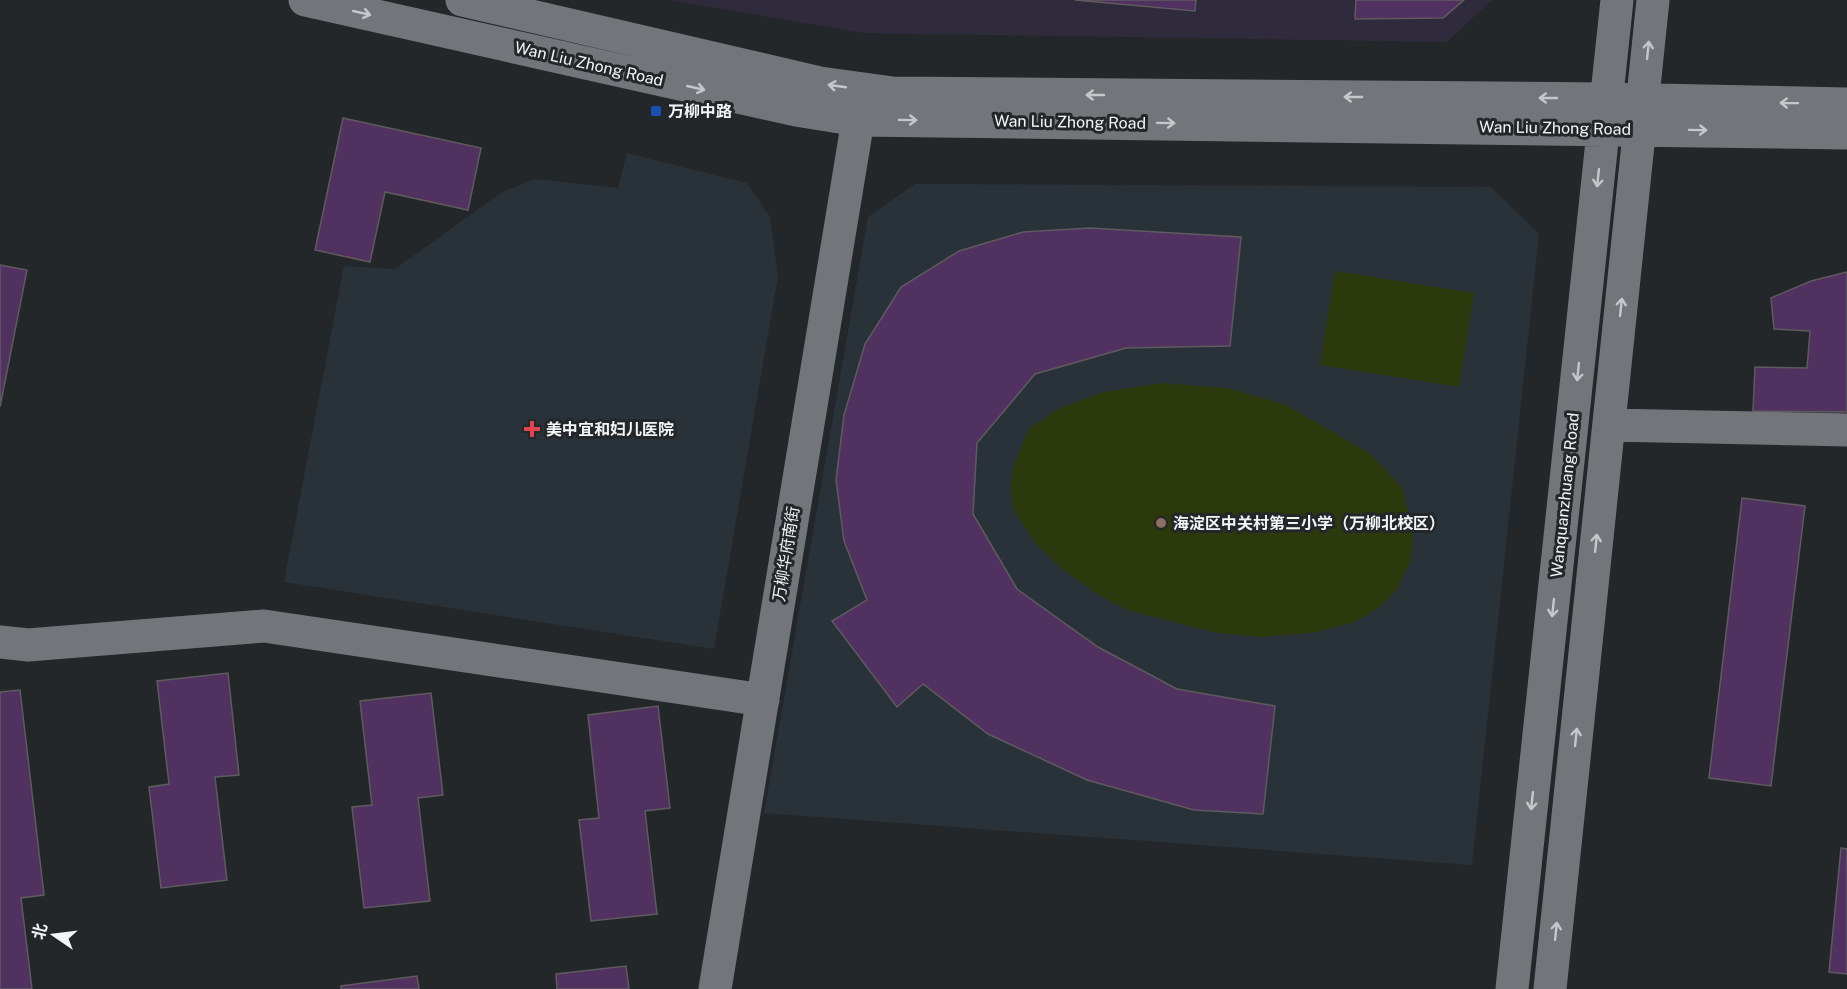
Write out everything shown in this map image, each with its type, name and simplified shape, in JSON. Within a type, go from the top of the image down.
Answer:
[{"type":"street","name":"Wan Liu Zhong Road","points":[[305,0],[796,110],[858,120],[1605,113]]},
{"type":"street","name":"Wan Liu Zhong Road","points":[[462,0],[820,83],[892,93],[1605,113],[1847,133]]},
{"type":"street","name":"Wanquanzhuang Road","points":[[1512,989],[1617,0]]},
{"type":"street","points":[[1550,989],[1653,0]]},
{"type":"street","name":"Wan Liu Zhong Road","points":[[1641,115],[1847,104]]},
{"type":"street","name":"万柳华府南街","points":[[715,989],[858,120]]},
{"type":"street","points":[[1609,425],[1847,430]]},
{"type":"street","points":[[0,642],[28,645],[264,626],[763,700]]},
{"type":"shaded area","points":[[669,0],[1492,0],[1447,42],[864,33]]},
{"type":"shaded area","name":"美中宜和妇儿医院","points":[[627,153],[747,183],[770,217],[778,276],[714,649],[284,582],[344,266],[395,269],[502,192],[535,179],[618,188]]},
{"type":"shaded area","name":"海淀区中关村第三小学（万柳北校区）","points":[[915,184],[1491,187],[1539,234],[1472,865],[764,813],[868,217]]},
{"type":"green space","points":[[1335,271],[1474,293],[1459,387],[1320,365]]},
{"type":"green space","points":[[1162,383],[1228,388],[1286,405],[1371,454],[1402,488],[1414,532],[1410,562],[1398,588],[1379,608],[1352,623],[1312,633],[1262,637],[1217,633],[1127,610],[1095,593],[1060,567],[1034,542],[1014,510],[1010,486],[1015,462],[1029,429],[1058,409],[1104,392]]},
{"type":"building","points":[[1075,0],[1196,0],[1195,11]]},
{"type":"building","points":[[1356,0],[1464,0],[1443,18],[1355,19]]},
{"type":"building","points":[[343,118],[481,148],[468,210],[385,192],[370,262],[315,250]]},
{"type":"building","points":[[1090,228],[1241,237],[1230,346],[1126,348],[1035,374],[977,443],[973,514],[1017,589],[1098,647],[1177,689],[1275,706],[1263,814],[1194,810],[1087,780],[988,734],[923,684],[897,707],[832,621],[867,600],[844,541],[836,480],[844,415],[865,344],[901,287],[959,251],[1023,232]]},
{"type":"building","points":[[0,265],[27,270],[0,407]]},
{"type":"building","points":[[1847,272],[1847,412],[1753,411],[1755,367],[1807,368],[1810,331],[1774,329],[1771,298],[1811,281]]},
{"type":"building","points":[[1742,498],[1805,506],[1771,786],[1709,778]]},
{"type":"building","points":[[228,673],[239,775],[215,777],[227,880],[161,888],[149,787],[169,784],[157,681]]},
{"type":"building","points":[[20,690],[44,895],[21,898],[32,989],[0,989],[0,692]]},
{"type":"building","points":[[431,693],[443,795],[418,798],[430,901],[364,908],[352,807],[372,805],[360,701]]},
{"type":"building","points":[[658,706],[670,808],[645,811],[657,914],[591,921],[579,820],[599,818],[588,715]]},
{"type":"building","points":[[1841,848],[1847,849],[1847,974],[1829,972]]},
{"type":"building","points":[[626,966],[629,989],[557,989],[556,974]]},
{"type":"building","points":[[417,976],[419,989],[341,989],[341,986]]},
{"type":"place","name":"万柳中路","points":[[656,111]]},
{"type":"place","name":"美中宜和妇儿医院","points":[[532,429]]},
{"type":"place","name":"海淀区中关村第三小学（万柳北校区）","points":[[1161,523]]}]
